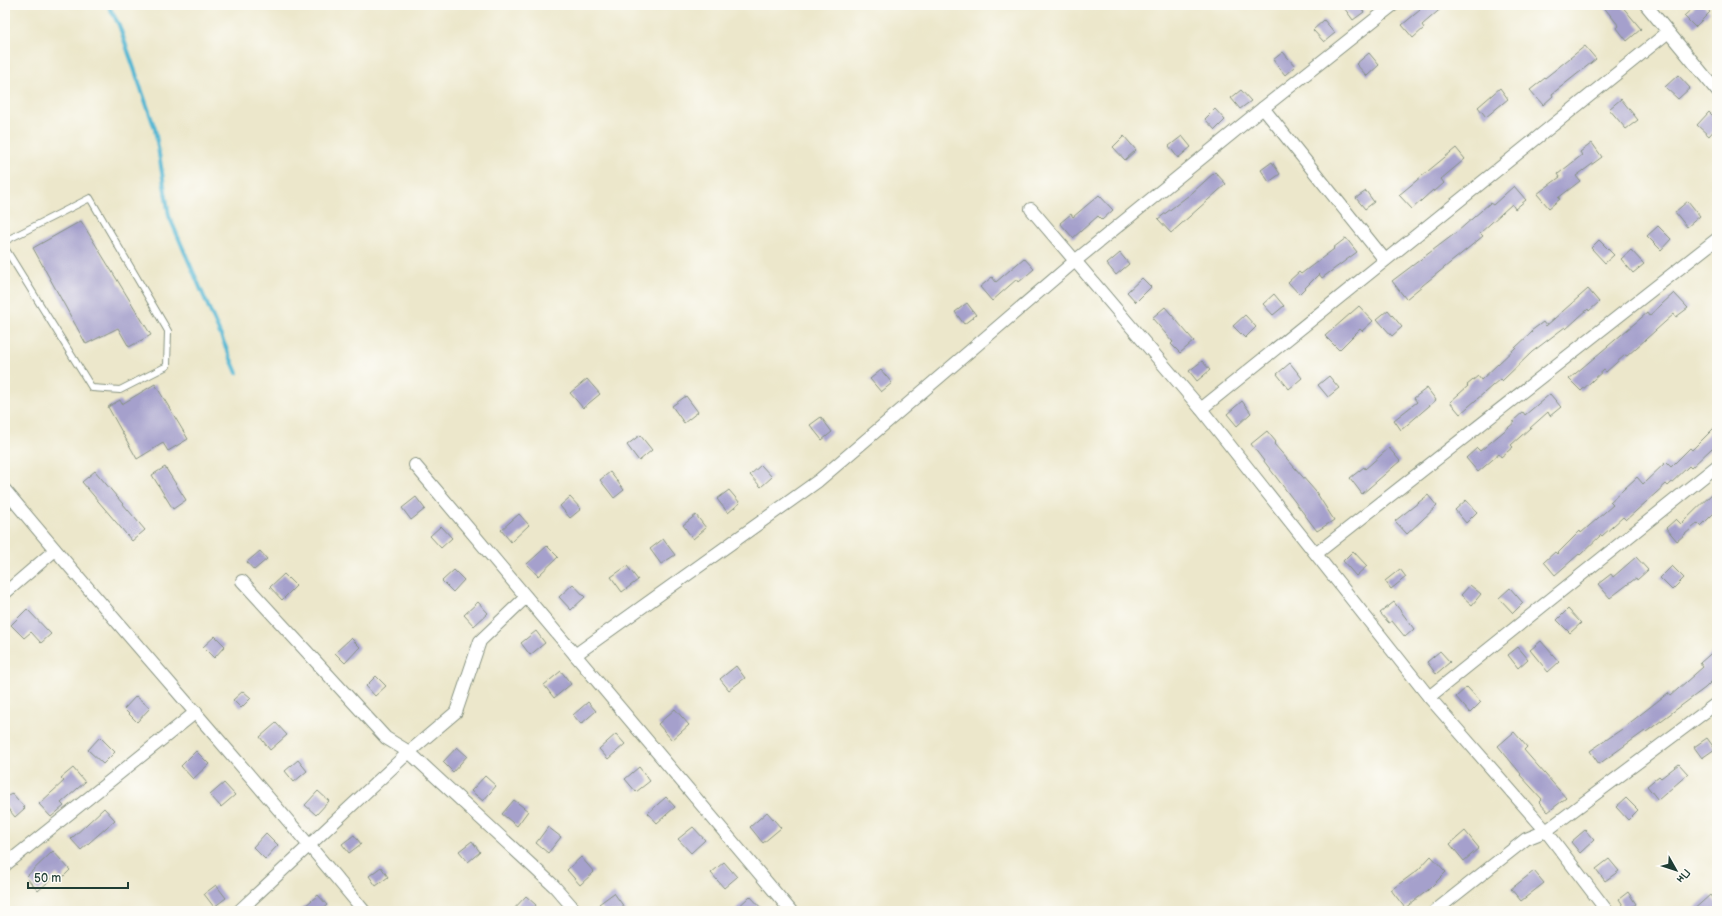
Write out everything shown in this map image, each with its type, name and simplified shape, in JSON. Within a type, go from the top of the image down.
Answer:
[{"type":"street","points":[[575,655],[818,481],[1075,261],[1263,108],[1393,5]]},
{"type":"street","points":[[1646,5],[1717,91]]},
{"type":"street","points":[[1201,409],[1668,33]]},
{"type":"street","points":[[1263,108],[1385,260]]},
{"type":"street","points":[[1031,209],[1201,409],[1430,697],[1546,831],[1607,911]]},
{"type":"street","points":[[1317,553],[1717,239]]},
{"type":"street","points":[[415,465],[791,911]]},
{"type":"street","points":[[1430,697],[1717,466]]},
{"type":"street","points":[[5,490],[310,845],[364,911]]},
{"type":"street","points":[[5,594],[55,550]]},
{"type":"street","points":[[242,581],[386,738],[409,752],[554,886],[576,911]]},
{"type":"street","points":[[239,911],[409,752],[456,712],[480,641],[526,597]]},
{"type":"street","points":[[1435,911],[1526,839],[1546,831],[1717,703]]},
{"type":"street","points":[[5,865],[196,712]]},
{"type":"lane","points":[[5,241],[90,198],[168,331],[167,366],[120,390],[92,388],[5,248]]},
{"type":"building","points":[[1342,5],[1359,5],[1364,12],[1353,20]]},
{"type":"building","points":[[1416,5],[1445,5],[1422,25],[1424,28],[1413,38],[1402,25],[1420,10]]},
{"type":"building","points":[[1602,5],[1621,5],[1641,29],[1627,41],[1617,28],[1619,26]]},
{"type":"building","points":[[1696,5],[1703,5],[1710,12],[1695,27],[1684,16]]},
{"type":"building","points":[[1324,20],[1335,33],[1324,42],[1313,30]]},
{"type":"building","points":[[1585,46],[1596,59],[1552,94],[1553,96],[1543,105],[1530,90]]},
{"type":"building","points":[[1283,52],[1295,66],[1285,75],[1273,60]]},
{"type":"building","points":[[1369,53],[1379,65],[1367,76],[1356,64]]},
{"type":"building","points":[[1678,75],[1690,88],[1678,99],[1665,87]]},
{"type":"building","points":[[1500,88],[1508,99],[1486,117],[1478,107]]},
{"type":"building","points":[[1241,90],[1251,101],[1240,109],[1231,98]]},
{"type":"building","points":[[1621,99],[1638,120],[1626,129],[1609,109]]},
{"type":"building","points":[[1215,109],[1225,120],[1215,130],[1205,119]]},
{"type":"building","points":[[1709,112],[1717,120],[1717,127],[1709,136],[1697,125]]},
{"type":"building","points":[[1124,136],[1136,150],[1125,160],[1113,147]]},
{"type":"building","points":[[1182,136],[1191,147],[1178,158],[1169,146]]},
{"type":"building","points":[[1592,143],[1602,157],[1576,176],[1580,181],[1558,198],[1560,199],[1549,208],[1537,194],[1560,177],[1558,174],[1582,155],[1580,152]]},
{"type":"building","points":[[1456,148],[1465,159],[1441,179],[1444,183],[1434,192],[1433,190],[1412,209],[1399,195]]},
{"type":"building","points":[[1272,162],[1280,174],[1269,182],[1261,170]]},
{"type":"building","points":[[1215,172],[1226,184],[1171,233],[1158,219],[1193,192]]},
{"type":"building","points":[[1514,186],[1526,200],[1515,209],[1512,204],[1480,233],[1483,236],[1406,299],[1392,281],[1457,232],[1490,203],[1493,205]]},
{"type":"building","points":[[1366,191],[1374,202],[1365,209],[1356,198]]},
{"type":"building","points":[[1099,195],[1113,210],[1102,220],[1098,216],[1073,238],[1060,223],[1071,214],[1073,217]]},
{"type":"building","points":[[1688,201],[1700,216],[1687,227],[1675,212]]},
{"type":"building","points":[[81,221],[151,335],[129,347],[118,328],[86,344],[33,248]]},
{"type":"building","points":[[1658,226],[1671,239],[1661,250],[1647,236]]},
{"type":"building","points":[[1346,238],[1357,252],[1322,278],[1319,274],[1299,294],[1288,282],[1299,272],[1301,274],[1334,249],[1333,248]]},
{"type":"building","points":[[1599,240],[1614,255],[1605,263],[1591,248]]},
{"type":"building","points":[[1631,250],[1644,264],[1633,273],[1621,259]]},
{"type":"building","points":[[1120,253],[1129,264],[1116,275],[1107,264]]},
{"type":"building","points":[[1024,258],[1034,269],[1019,282],[1017,279],[992,301],[980,287],[992,277],[996,282]]},
{"type":"building","points":[[1142,278],[1151,287],[1136,302],[1127,292]]},
{"type":"building","points":[[1588,289],[1599,302],[1589,311],[1588,309],[1566,329],[1565,327],[1532,352],[1502,381],[1500,379],[1460,414],[1450,402],[1468,386],[1467,385],[1478,376],[1481,380],[1532,332],[1531,331],[1543,322],[1546,326]]},
{"type":"building","points":[[1674,293],[1688,308],[1676,317],[1674,314],[1627,356],[1625,355],[1606,372],[1604,370],[1581,391],[1569,379],[1647,313],[1649,316]]},
{"type":"building","points":[[1274,294],[1284,306],[1273,315],[1263,304]]},
{"type":"building","points":[[967,303],[976,315],[964,324],[955,312]]},
{"type":"building","points":[[1359,306],[1373,321],[1362,331],[1360,329],[1339,350],[1325,336]]},
{"type":"building","points":[[1165,307],[1194,341],[1180,353],[1171,344],[1173,342],[1152,318]]},
{"type":"building","points":[[1388,310],[1402,327],[1392,336],[1377,319]]},
{"type":"building","points":[[1245,315],[1256,327],[1245,338],[1233,326]]},
{"type":"building","points":[[1202,361],[1210,370],[1197,381],[1189,371]]},
{"type":"building","points":[[1290,363],[1302,378],[1289,389],[1277,374]]},
{"type":"building","points":[[881,370],[892,383],[881,392],[870,379]]},
{"type":"building","points":[[1329,376],[1339,388],[1328,397],[1318,385]]},
{"type":"building","points":[[587,379],[600,394],[583,408],[570,393]]},
{"type":"building","points":[[155,384],[188,439],[168,451],[163,443],[137,459],[108,407],[120,400],[122,404]]},
{"type":"building","points":[[1427,388],[1436,400],[1401,430],[1394,420],[1417,402],[1414,398]]},
{"type":"building","points":[[1550,394],[1561,407],[1550,416],[1548,412],[1511,445],[1513,447],[1501,457],[1499,454],[1478,472],[1466,458],[1477,448],[1480,451],[1515,422],[1513,421],[1523,412],[1525,415]]},
{"type":"building","points":[[686,396],[698,412],[684,423],[672,406]]},
{"type":"building","points":[[1242,401],[1251,413],[1237,426],[1227,414]]},
{"type":"building","points":[[821,417],[832,432],[822,440],[810,425]]},
{"type":"building","points":[[1717,425],[1717,454],[1712,448],[1691,468],[1689,466],[1668,486],[1666,484],[1626,520],[1623,517],[1555,575],[1544,562],[1555,552],[1557,554],[1580,531],[1581,533],[1613,505],[1610,502],[1637,477],[1643,484],[1666,462],[1671,467],[1690,448],[1692,450]]},
{"type":"building","points":[[1267,431],[1276,442],[1274,444],[1316,492],[1334,520],[1317,531],[1251,444]]},
{"type":"building","points":[[640,435],[652,450],[639,461],[627,445]]},
{"type":"building","points":[[1389,448],[1400,461],[1362,494],[1350,478],[1364,467],[1365,469]]},
{"type":"building","points":[[761,465],[772,477],[761,487],[750,475]]},
{"type":"building","points":[[165,467],[186,500],[173,509],[152,475]]},
{"type":"building","points":[[95,471],[145,530],[132,541],[82,482]]},
{"type":"building","points":[[610,472],[624,490],[614,498],[600,480]]},
{"type":"building","points":[[1717,489],[1717,510],[1701,526],[1698,523],[1677,541],[1666,528],[1676,519],[1681,524]]},
{"type":"building","points":[[729,490],[740,503],[728,513],[717,499]]},
{"type":"building","points":[[1428,495],[1437,506],[1407,534],[1395,521]]},
{"type":"building","points":[[416,497],[425,509],[411,520],[402,508]]},
{"type":"building","points":[[570,497],[581,509],[570,518],[560,506]]},
{"type":"building","points":[[1466,500],[1477,512],[1466,523],[1455,510]]},
{"type":"building","points":[[519,514],[529,525],[511,542],[501,530]]},
{"type":"building","points":[[696,515],[706,528],[693,539],[683,525]]},
{"type":"building","points":[[441,526],[452,538],[441,548],[430,536]]},
{"type":"building","points":[[663,539],[675,555],[661,564],[650,549]]},
{"type":"building","points":[[547,546],[558,557],[538,576],[527,564]]},
{"type":"building","points":[[260,551],[267,559],[254,570],[247,562]]},
{"type":"building","points":[[1353,551],[1367,566],[1356,576],[1343,561]]},
{"type":"building","points":[[1636,557],[1648,570],[1637,580],[1636,578],[1610,598],[1598,584],[1611,574],[1613,577]]},
{"type":"building","points":[[627,566],[638,580],[622,592],[611,577]]},
{"type":"building","points":[[1672,566],[1684,578],[1672,590],[1660,578]]},
{"type":"building","points":[[1400,569],[1406,577],[1391,589],[1385,581]]},
{"type":"building","points":[[454,570],[464,580],[453,592],[442,581]]},
{"type":"building","points":[[284,574],[296,586],[282,600],[270,587]]},
{"type":"building","points":[[573,584],[585,597],[571,610],[559,597]]},
{"type":"building","points":[[1470,585],[1481,594],[1472,605],[1461,595]]},
{"type":"building","points":[[1510,588],[1523,603],[1513,613],[1499,598]]},
{"type":"building","points":[[478,602],[488,613],[474,626],[464,615]]},
{"type":"building","points":[[1394,602],[1414,629],[1405,637],[1392,621],[1389,623],[1380,613]]},
{"type":"building","points":[[27,609],[51,634],[41,643],[31,632],[24,638],[11,625]]},
{"type":"building","points":[[1568,609],[1581,623],[1570,633],[1557,620]]},
{"type":"building","points":[[536,631],[545,643],[530,655],[521,643]]},
{"type":"building","points":[[215,636],[225,646],[214,658],[203,647]]},
{"type":"building","points":[[351,638],[360,647],[345,663],[335,653]]},
{"type":"building","points":[[1541,641],[1559,662],[1548,672],[1530,650]]},
{"type":"building","points":[[1518,647],[1528,659],[1518,668],[1508,655]]},
{"type":"building","points":[[1717,648],[1717,676],[1705,688],[1646,732],[1645,731],[1599,764],[1590,751],[1622,729],[1668,693],[1670,696],[1703,667],[1700,663]]},
{"type":"building","points":[[1440,651],[1450,662],[1436,674],[1427,662]]},
{"type":"building","points":[[736,666],[745,678],[729,690],[720,679]]},
{"type":"building","points":[[561,671],[571,684],[554,698],[544,685]]},
{"type":"building","points":[[376,676],[386,686],[375,696],[366,686]]},
{"type":"building","points":[[1467,687],[1481,702],[1470,713],[1456,697]]},
{"type":"building","points":[[243,691],[251,698],[241,708],[233,700]]},
{"type":"building","points":[[136,696],[150,708],[137,722],[124,709]]},
{"type":"building","points":[[588,702],[596,711],[581,724],[573,715]]},
{"type":"building","points":[[675,709],[689,725],[672,740],[658,724]]},
{"type":"building","points":[[276,723],[287,735],[270,750],[260,737]]},
{"type":"building","points":[[1514,732],[1527,747],[1524,750],[1566,798],[1548,812],[1539,802],[1542,799],[1520,775],[1521,774],[1498,746]]},
{"type":"building","points":[[616,734],[625,744],[608,759],[599,749]]},
{"type":"building","points":[[100,737],[115,752],[103,764],[88,750]]},
{"type":"building","points":[[1707,738],[1715,749],[1702,758],[1694,747]]},
{"type":"building","points":[[457,747],[467,756],[453,772],[443,762]]},
{"type":"building","points":[[196,751],[209,764],[193,779],[181,766]]},
{"type":"building","points":[[298,760],[307,771],[294,782],[285,771]]},
{"type":"building","points":[[1679,764],[1688,774],[1658,800],[1647,786],[1659,776],[1661,778]]},
{"type":"building","points":[[639,767],[650,781],[636,792],[625,779]]},
{"type":"building","points":[[73,768],[85,782],[61,803],[64,806],[51,817],[39,804],[64,781],[61,778]]},
{"type":"building","points":[[485,776],[496,786],[483,801],[471,791]]},
{"type":"building","points":[[224,783],[235,795],[221,807],[210,795]]},
{"type":"building","points":[[318,791],[329,801],[316,815],[305,805]]},
{"type":"building","points":[[12,793],[25,808],[15,817],[5,805],[5,799]]},
{"type":"building","points":[[666,797],[675,807],[657,823],[648,813]]},
{"type":"building","points":[[1626,798],[1638,810],[1628,820],[1616,807]]},
{"type":"building","points":[[514,800],[528,811],[517,826],[502,814]]},
{"type":"building","points":[[104,808],[115,820],[81,850],[71,839]]},
{"type":"building","points":[[767,812],[781,828],[763,843],[750,827]]},
{"type":"building","points":[[548,827],[561,837],[548,853],[536,843]]},
{"type":"building","points":[[693,827],[705,840],[691,853],[678,839]]},
{"type":"building","points":[[1585,830],[1594,840],[1580,853],[1571,842]]},
{"type":"building","points":[[1465,831],[1479,848],[1464,861],[1450,844]]},
{"type":"building","points":[[266,833],[278,845],[265,859],[253,847]]},
{"type":"building","points":[[354,835],[361,844],[349,853],[342,844]]},
{"type":"building","points":[[472,841],[480,852],[468,862],[459,851]]},
{"type":"building","points":[[53,851],[70,870],[61,879],[57,874],[38,891],[26,877]]},
{"type":"building","points":[[1431,856],[1446,872],[1428,890],[1405,908],[1391,890],[1418,870]]},
{"type":"building","points":[[581,857],[594,872],[580,885],[567,870]]},
{"type":"building","points":[[1609,859],[1619,871],[1605,881],[1596,869]]},
{"type":"building","points":[[724,862],[737,877],[724,888],[711,873]]},
{"type":"building","points":[[381,867],[388,877],[376,886],[369,876]]},
{"type":"building","points":[[1534,871],[1544,883],[1521,901],[1511,889]]},
{"type":"building","points":[[216,885],[226,898],[214,907],[204,894]]},
{"type":"building","points":[[1628,892],[1636,904],[1627,911],[1619,899]]},
{"type":"building","points":[[614,893],[627,911],[604,911],[599,904]]},
{"type":"building","points":[[318,895],[327,905],[320,911],[299,911]]},
{"type":"building","points":[[1710,895],[1717,904],[1717,911],[1692,911]]},
{"type":"building","points":[[526,896],[536,905],[532,911],[512,911]]},
{"type":"building","points":[[750,896],[764,911],[734,911]]},
{"type":"waterway","points":[[108,5],[119,25],[155,129],[169,216],[237,373]]}]
